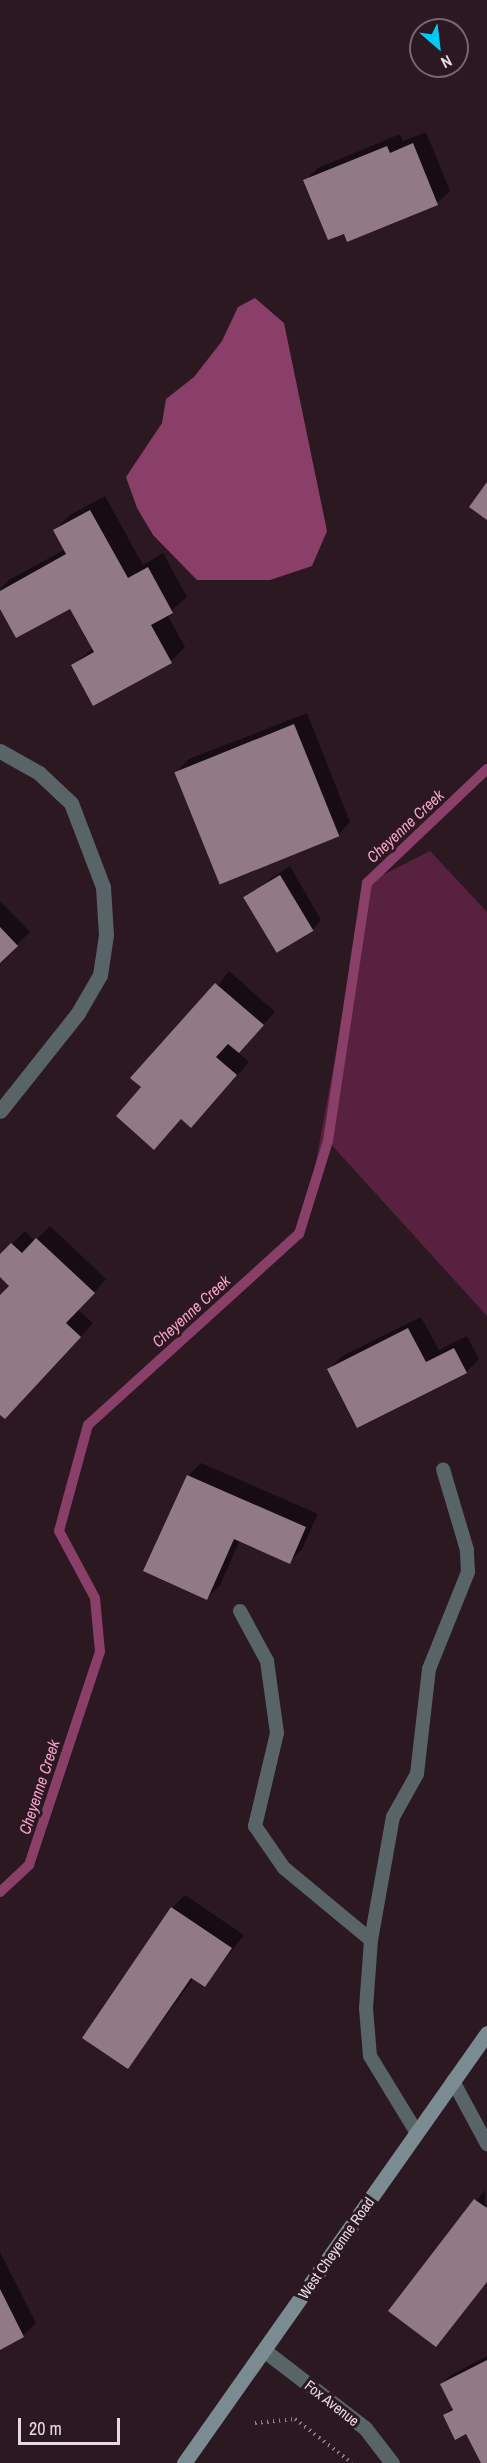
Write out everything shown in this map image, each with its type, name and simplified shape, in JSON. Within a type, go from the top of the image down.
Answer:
[{"type":"main road","name":"West Cheyenne Road","points":[[184,2463],[487,2033]]},
{"type":"street","points":[[0,1111],[78,1013],[100,975],[106,935],[103,887],[71,803],[39,773],[1,751]]},
{"type":"street","name":"Fox Avenue","points":[[265,2351],[365,2428],[392,2463]]},
{"type":"lane","points":[[417,2133],[370,2056],[366,2008],[371,1941],[393,1817],[417,1774],[429,1669],[468,1572],[467,1550],[443,1469]]},
{"type":"lane","points":[[240,1611],[267,1660],[276,1733],[255,1826],[284,1868],[371,1941]]},
{"type":"lane","points":[[453,2081],[487,2144]]},
{"type":"path","points":[[255,2423],[295,2419],[352,2463]]},
{"type":"shaded area","points":[[255,298],[284,323],[327,531],[312,566],[270,580],[197,580],[153,535],[137,508],[126,477],[162,423],[166,399],[194,377],[222,341],[238,307]]},
{"type":"shaded area","points":[[430,851],[487,912],[487,1316],[328,1141],[303,1233],[367,883]]},
{"type":"building","points":[[413,143],[438,205],[347,242],[344,234],[328,240],[303,180],[387,146],[390,153]]},
{"type":"building","points":[[487,482],[487,520],[469,507]]},
{"type":"building","points":[[90,510],[128,578],[148,567],[173,613],[151,625],[172,663],[93,706],[71,665],[94,652],[70,609],[16,638],[0,609],[0,591],[66,554],[53,530]]},
{"type":"building","points":[[294,724],[339,836],[220,885],[174,772]]},
{"type":"building","points":[[280,875],[313,931],[277,953],[243,897]]},
{"type":"building","points":[[0,927],[18,946],[0,963]]},
{"type":"building","points":[[215,983],[264,1025],[239,1053],[228,1044],[216,1057],[237,1075],[191,1128],[181,1119],[154,1150],[116,1116],[141,1087],[130,1078]]},
{"type":"building","points":[[36,1238],[95,1293],[66,1323],[81,1337],[5,1419],[0,1415],[0,1295],[9,1286],[0,1277],[0,1254],[11,1243],[22,1253]]},
{"type":"building","points":[[408,1328],[426,1362],[454,1348],[467,1373],[357,1428],[327,1369]]},
{"type":"building","points":[[187,1475],[306,1527],[290,1564],[234,1539],[207,1600],[143,1571]]},
{"type":"building","points":[[171,1907],[232,1948],[205,1987],[191,1978],[128,2069],[82,2038]]},
{"type":"building","points":[[474,2199],[487,2208],[487,2282],[436,2347],[388,2311]]},
{"type":"building","points":[[0,2289],[24,2337],[0,2350]]},
{"type":"building","points":[[487,2360],[487,2463],[481,2463],[466,2434],[455,2440],[443,2415],[453,2410],[440,2384]]},
{"type":"waterway","name":"Cheyenne Creek","points":[[0,1892],[29,1865],[100,1652],[95,1598],[59,1531],[88,1425],[299,1234],[328,1141],[367,883],[487,769]]}]
